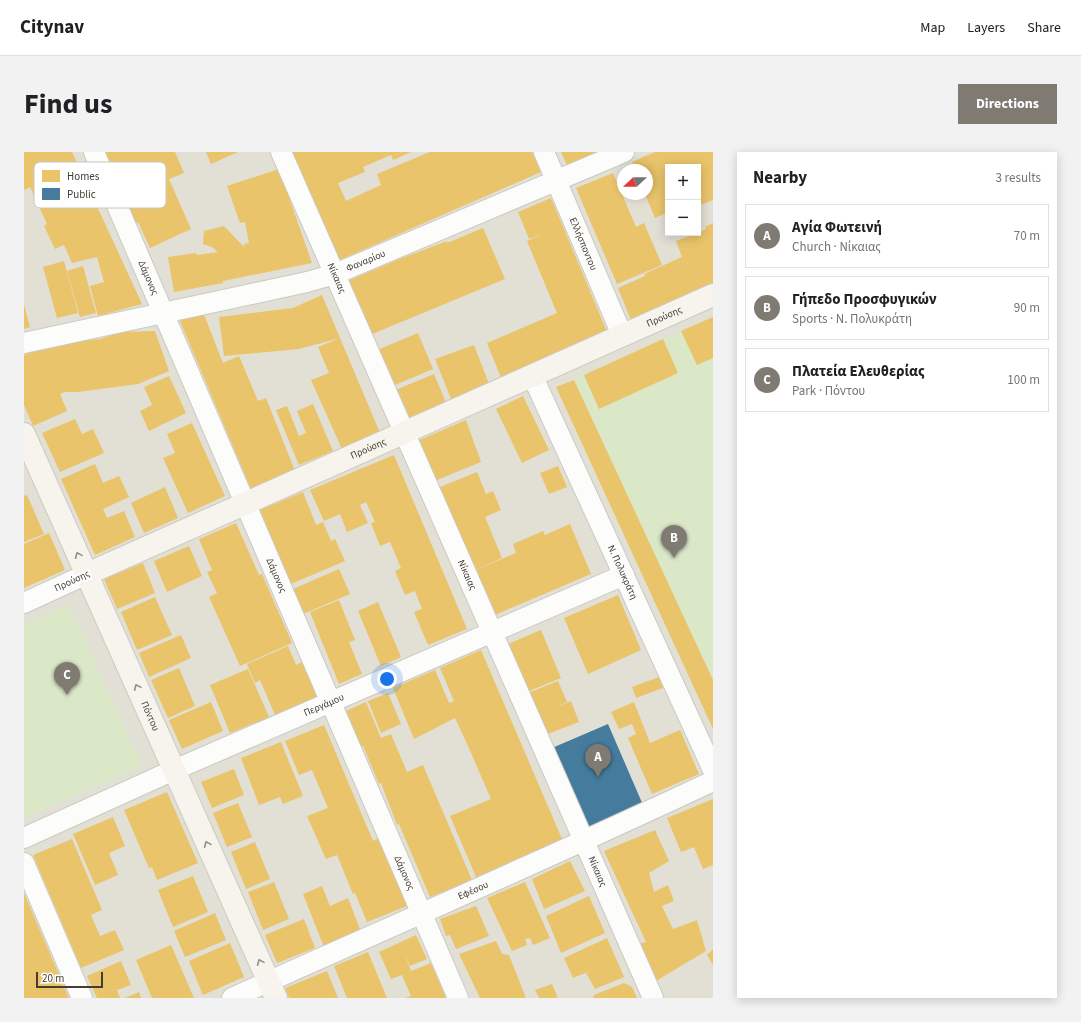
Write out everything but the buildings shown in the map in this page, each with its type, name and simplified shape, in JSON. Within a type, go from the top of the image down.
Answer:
[{"type":"street","name":"Δάμονος","points":[[94,152],[98,162]]},
{"type":"street","name":"Νίκαιας","points":[[281,152],[653,998]]},
{"type":"street","name":"Ελλήσποντου","points":[[544,152],[622,335]]},
{"type":"street","name":"Φαναρίου","points":[[24,343],[307,282],[335,274],[624,152]]},
{"type":"street","name":"Δάμονος","points":[[118,208],[458,998]]},
{"type":"street","name":"Προύσης","points":[[24,603],[713,295]]},
{"type":"street","name":"Ν. Πολυκράτη","points":[[532,376],[713,770]]},
{"type":"street","name":"Πόντου","points":[[24,434],[272,990]]},
{"type":"street","name":"Περγάμου","points":[[24,838],[330,701],[624,574]]},
{"type":"street","name":"Εφέσου","points":[[232,998],[272,990],[422,912],[584,842],[713,781]]},
{"type":"street","points":[[24,863],[82,998]]},
{"type":"shaded area","points":[[24,152],[713,152],[713,998],[24,998]]},
{"type":"green space","points":[[713,317],[713,729],[556,387]]},
{"type":"green space","points":[[69,604],[142,766],[24,818],[24,625]]},
{"type":"place","name":"Γήπεδο Προσφυγικών","points":[[674,558]]},
{"type":"place","name":"Πλατεία Ελευθερίας","points":[[67,695]]},
{"type":"place","name":"Αγία Φωτεινή","points":[[598,777]]}]
